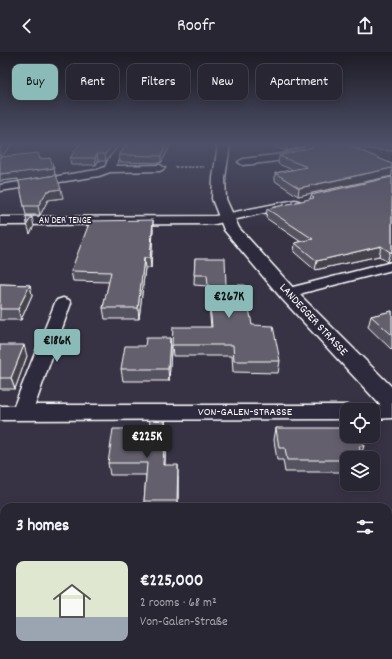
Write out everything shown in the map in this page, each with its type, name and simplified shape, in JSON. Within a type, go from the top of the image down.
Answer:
[{"type":"main road","name":"LANDEGGER STRASSE","points":[[220,172],[219,199],[232,230],[289,295],[392,402]]},
{"type":"street","points":[[0,188],[83,177],[98,172]]},
{"type":"street","name":"AN DER TENGE","points":[[0,221],[202,220],[227,218],[308,200]]},
{"type":"street","points":[[289,295],[298,290],[392,266]]},
{"type":"street","points":[[22,412],[63,303]]},
{"type":"street","points":[[380,412],[392,411]]},
{"type":"street","name":"VON-GALEN-STRASSE","points":[[0,413],[340,412]]},
{"type":"building","points":[[0,172],[14,172],[0,174]]},
{"type":"building","points":[[279,172],[372,172],[299,188],[275,173]]},
{"type":"building","points":[[56,175],[61,189],[47,191],[38,206],[24,206],[19,181]]},
{"type":"building","points":[[392,177],[392,252],[381,246],[317,261],[295,243],[313,239],[267,209],[314,198],[311,195]]},
{"type":"building","points":[[26,217],[32,217],[27,224]]},
{"type":"building","points":[[153,220],[150,258],[144,258],[138,308],[103,308],[111,272],[71,271],[90,221]]},
{"type":"building","points":[[195,258],[225,258],[226,285],[245,285],[252,325],[273,326],[280,361],[234,361],[233,345],[172,345],[173,327],[212,327],[207,275],[194,275]]},
{"type":"building","points":[[0,284],[30,285],[18,309],[0,309]]},
{"type":"building","points":[[392,311],[392,335],[371,316]]},
{"type":"building","points":[[146,338],[170,338],[168,369],[121,369],[125,346],[145,346]]},
{"type":"building","points":[[0,345],[24,345],[11,378],[0,378]]},
{"type":"building","points":[[150,420],[165,421],[163,465],[178,465],[177,501],[144,501],[147,463],[108,463],[113,429],[149,429]]},
{"type":"building","points":[[276,428],[340,428],[340,443],[363,443],[364,446],[359,446],[360,451],[340,451],[340,460],[287,460],[285,448],[279,448]]}]
